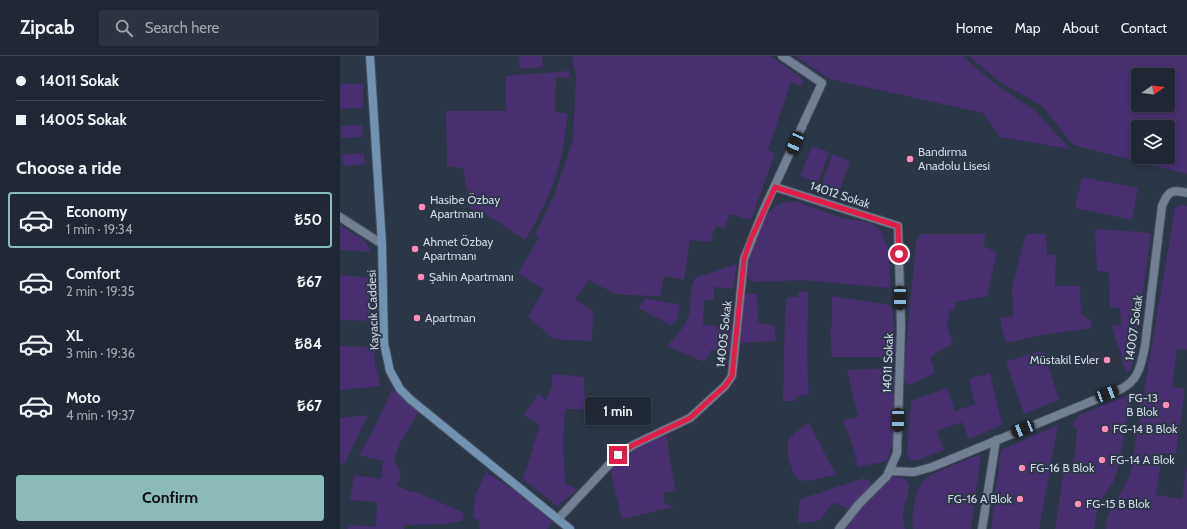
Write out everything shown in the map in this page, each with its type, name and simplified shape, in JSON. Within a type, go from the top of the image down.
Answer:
[{"type":"main road","name":"Kayacık Caddesi","points":[[370,56],[382,244],[384,342],[390,371],[400,389],[411,400],[570,529]]},
{"type":"street","name":"14005 Sokak","points":[[558,518],[618,455],[633,445],[690,418],[729,380],[733,372],[744,259],[750,241],[822,83],[782,56]]},
{"type":"street","name":"14012 Sokak","points":[[775,187],[898,226]]},
{"type":"street","name":"14007 Sokak","points":[[890,471],[906,472],[921,470],[1119,390],[1135,378],[1141,368],[1145,346],[1162,206],[1168,194],[1176,190],[1187,193]]},
{"type":"street","points":[[340,217],[382,244]]},
{"type":"street","name":"14011 Sokak","points":[[839,529],[859,504],[881,483],[895,461],[898,445],[901,326],[898,226]]},
{"type":"street","points":[[982,529],[996,440]]},
{"type":"shaded area","points":[[519,56],[542,56],[543,67],[520,69]]},
{"type":"shaded area","points":[[572,56],[770,56],[802,78],[803,86],[791,82],[768,150],[775,153],[751,220],[730,214],[724,228],[716,226],[710,242],[690,240],[684,280],[664,276],[660,296],[625,295],[613,293],[589,280],[575,299],[593,311],[592,341],[553,339],[528,316],[544,290],[518,273],[539,238],[535,235],[554,195],[573,140],[576,77]]},
{"type":"shaded area","points":[[795,56],[962,56],[993,82],[1036,112],[1070,149],[1000,137],[983,113],[830,79]]},
{"type":"shaded area","points":[[969,56],[1187,56],[1187,174],[1148,164],[1175,164],[1175,120],[1131,120],[1131,160],[1073,145],[1042,106],[997,80]]},
{"type":"shaded area","points":[[569,71],[569,78],[556,77],[555,112],[567,114],[563,148],[555,180],[542,210],[525,240],[480,210],[470,209],[463,168],[447,166],[446,111],[506,111],[506,76]]},
{"type":"shaded area","points":[[340,84],[363,84],[363,108],[340,109]]},
{"type":"shaded area","points":[[362,125],[363,137],[341,138],[341,126]]},
{"type":"shaded area","points":[[812,146],[829,152],[818,183],[800,176]]},
{"type":"shaded area","points":[[364,153],[365,164],[343,166],[342,155]]},
{"type":"shaded area","points":[[833,154],[850,161],[839,192],[821,185]]},
{"type":"shaded area","points":[[1082,177],[1138,188],[1132,220],[1075,208]]},
{"type":"shaded area","points":[[795,201],[839,217],[871,223],[880,229],[889,251],[890,288],[803,280],[754,282],[746,277],[755,238],[769,212],[776,206],[783,203]]},
{"type":"shaded area","points":[[1182,205],[1187,206],[1187,350],[1177,349],[1172,387],[1185,389],[1176,454],[1162,453],[1156,495],[1182,499],[1187,466],[1187,529],[1106,529],[1107,518],[1130,475],[1175,208]]},
{"type":"shaded area","points":[[340,225],[365,241],[371,252],[340,250]]},
{"type":"shaded area","points":[[1095,229],[1151,234],[1132,365],[1130,370],[1126,372],[1113,330],[1113,325],[1121,325],[1120,308],[1110,307],[1109,272],[1097,271]]},
{"type":"shaded area","points":[[920,234],[985,234],[984,246],[997,253],[987,296],[956,302],[955,311],[950,310],[947,326],[953,343],[930,357],[935,373],[910,385],[905,382],[904,371],[916,242]]},
{"type":"shaded area","points":[[1026,234],[1046,234],[1047,255],[1056,255],[1055,286],[1080,286],[1081,314],[1090,320],[1092,328],[1035,336],[1007,343],[1000,318],[1013,316],[1012,286]]},
{"type":"shaded area","points":[[737,264],[733,289],[714,287],[714,300],[704,300],[703,325],[732,327],[729,354],[712,349],[704,362],[667,346],[680,332],[689,315],[691,292],[695,278]]},
{"type":"shaded area","points":[[340,275],[373,278],[376,321],[340,320]]},
{"type":"shaded area","points":[[800,291],[808,292],[807,356],[809,394],[796,397],[795,401],[783,401],[785,315],[787,297],[797,297]]},
{"type":"shaded area","points":[[744,294],[757,294],[758,322],[774,326],[776,341],[738,343]]},
{"type":"shaded area","points":[[832,296],[890,305],[893,311],[896,355],[889,357],[832,357],[830,327],[832,327]]},
{"type":"shaded area","points":[[645,298],[680,305],[677,320],[670,325],[639,308]]},
{"type":"shaded area","points":[[340,346],[374,347],[375,364],[381,386],[340,390]]},
{"type":"shaded area","points":[[1036,352],[1044,352],[1059,400],[1024,414],[1006,362]]},
{"type":"shaded area","points":[[893,369],[895,390],[894,429],[890,452],[887,461],[858,467],[854,450],[843,420],[858,417],[847,370]]},
{"type":"shaded area","points":[[990,373],[1002,425],[969,439],[962,422],[937,431],[944,450],[917,460],[910,460],[907,454],[911,401],[947,388],[955,411],[975,404],[969,379]]},
{"type":"shaded area","points":[[552,374],[584,377],[585,409],[565,409],[563,440],[565,484],[574,487],[576,491],[557,506],[523,479],[540,425],[524,415],[538,394],[546,400],[552,384]]},
{"type":"shaded area","points":[[392,389],[419,411],[400,443],[394,459],[401,473],[397,485],[464,513],[462,521],[445,524],[404,525],[404,529],[348,529],[349,525],[376,527],[377,502],[350,500],[354,475],[381,479],[383,461],[359,455],[377,423]]},
{"type":"shaded area","points":[[1129,395],[1131,400],[1116,475],[1113,483],[1098,504],[1094,529],[1055,529],[1064,470],[1073,469],[1077,429],[1072,425],[1079,415]]},
{"type":"shaded area","points":[[368,415],[344,464],[340,463],[340,418]]},
{"type":"shaded area","points":[[809,423],[836,475],[807,481],[799,480],[793,471],[787,453],[788,441],[795,433]]},
{"type":"shaded area","points":[[1058,425],[1039,529],[991,529],[1001,450]]},
{"type":"shaded area","points":[[666,433],[675,490],[663,493],[664,502],[673,507],[622,519],[610,469],[616,462],[636,448]]},
{"type":"shaded area","points":[[981,454],[971,529],[913,529],[912,517],[914,503],[918,489],[925,479],[943,469]]},
{"type":"shaded area","points":[[486,472],[530,501],[553,521],[547,529],[480,529],[479,521],[473,517],[475,496]]},
{"type":"shaded area","points":[[892,477],[901,477],[906,480],[908,484],[909,489],[903,515],[905,529],[842,529],[860,507]]},
{"type":"shaded area","points":[[864,478],[871,482],[869,489],[848,509],[834,502],[819,521],[798,523],[799,501]]},
{"type":"place","name":"Bandırma Anadolu Lisesi","points":[[910,159]]},
{"type":"place","name":"Hasibe Özbay Apartmanı","points":[[422,207]]},
{"type":"place","name":"Ahmet Özbay Apartmanı","points":[[415,249]]},
{"type":"place","name":"Şahin Apartmanı","points":[[421,277]]},
{"type":"place","name":"Apartman","points":[[417,318]]},
{"type":"place","name":"Müstakil Evler","points":[[1107,360]]},
{"type":"place","name":"FG-13 B Blok","points":[[1166,405]]},
{"type":"place","name":"FG-14 B Blok","points":[[1105,429]]},
{"type":"place","name":"FG-14 A Blok","points":[[1102,460]]},
{"type":"place","name":"FG-16 B Blok","points":[[1022,468]]},
{"type":"place","name":"FG-16 A Blok","points":[[1020,499]]},
{"type":"place","name":"FG-15 B Blok","points":[[1078,504]]},
{"type":"route","points":[[618,455],[633,445],[690,418],[725,386],[732,376],[744,259],[750,241],[775,187],[898,226],[899,254]]}]
